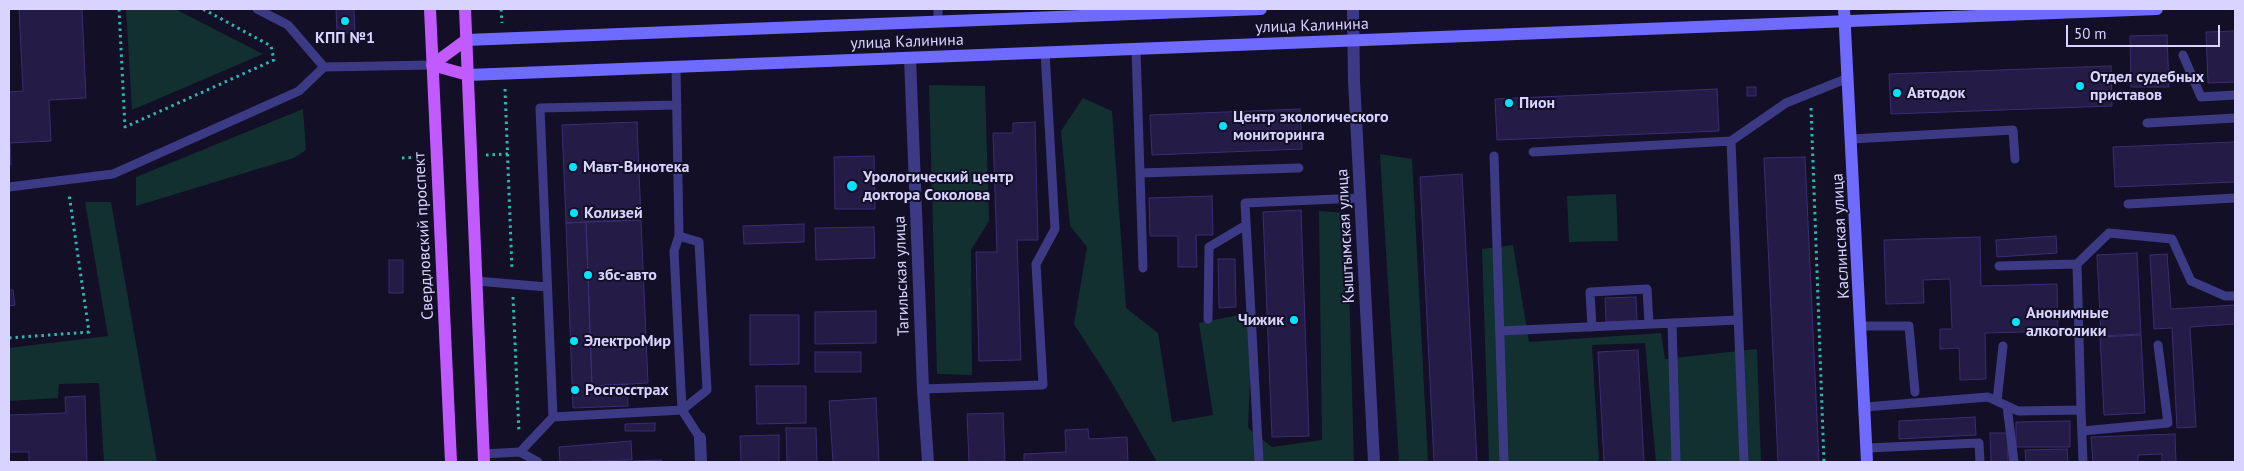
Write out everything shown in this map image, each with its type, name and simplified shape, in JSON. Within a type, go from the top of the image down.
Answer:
[{"type":"main road","name":"Свердловский проспект","points":[[430,9],[451,462]]},
{"type":"main road","points":[[465,9],[483,458]]},
{"type":"main road","name":"улица Калинина","points":[[466,40],[938,15],[1261,9]]},
{"type":"main road","name":"улица Калинина","points":[[468,75],[1353,40],[1845,15],[2157,9]]},
{"type":"main road","name":"Каслинская улица","points":[[1845,15],[1867,462]]},
{"type":"main road","points":[[432,65],[466,40]]},
{"type":"main road","points":[[432,65],[468,75]]},
{"type":"street","name":"Кыштымская улица","points":[[1353,9],[1360,198],[1374,462]]},
{"type":"street","name":"Тагильская улица","points":[[910,58],[923,389],[928,462]]},
{"type":"street","points":[[700,438],[701,462]]},
{"type":"lane","points":[[257,9],[288,26],[324,67]]},
{"type":"lane","points":[[1136,49],[1143,268]]},
{"type":"lane","points":[[923,389],[1043,385],[1036,264],[1055,230],[1045,52]]},
{"type":"lane","points":[[2183,55],[2201,96],[2235,95]]},
{"type":"lane","points":[[9,188],[113,174],[299,91],[324,67],[432,65]]},
{"type":"lane","points":[[676,67],[679,236],[674,251],[682,410],[700,438]]},
{"type":"lane","points":[[1533,152],[1731,141],[1786,103],[1848,78]]},
{"type":"lane","points":[[553,417],[540,108],[677,105]]},
{"type":"lane","points":[[2147,123],[2235,118]]},
{"type":"lane","points":[[1852,139],[2013,130],[2015,159]]},
{"type":"lane","points":[[1731,141],[1744,462]]},
{"type":"lane","points":[[1494,156],[1504,462]]},
{"type":"lane","points":[[1140,173],[1299,168]]},
{"type":"lane","points":[[1259,462],[1245,203],[1360,198]]},
{"type":"lane","points":[[2128,204],[2235,198]]},
{"type":"lane","points":[[1208,319],[1209,247],[1246,225]]},
{"type":"lane","points":[[1999,266],[2077,264],[2109,233],[2172,239],[2192,281],[2224,296],[2235,296]]},
{"type":"lane","points":[[483,458],[520,452],[553,417],[682,410],[707,390],[699,242],[679,236]]},
{"type":"lane","points":[[2077,264],[2083,462]]},
{"type":"lane","points":[[476,282],[547,287]]},
{"type":"lane","points":[[1592,326],[1590,292],[1647,289],[1649,324]]},
{"type":"lane","points":[[1500,331],[1738,320]]},
{"type":"lane","points":[[1672,323],[1676,462]]},
{"type":"lane","points":[[1861,326],[1909,326],[1915,392]]},
{"type":"lane","points":[[2082,431],[2168,423],[2158,345]]},
{"type":"lane","points":[[1997,401],[2003,346]]},
{"type":"lane","points":[[1865,407],[1988,397],[2018,411],[2081,410]]},
{"type":"lane","points":[[2007,406],[2014,462]]},
{"type":"lane","points":[[1867,448],[1979,443],[1980,462]]},
{"type":"lane","points":[[520,452],[538,462]]},
{"type":"path","points":[[119,9],[124,127],[274,60],[271,46],[203,9]]},
{"type":"path","points":[[501,9],[503,39]]},
{"type":"path","points":[[504,74],[520,452]]},
{"type":"path","points":[[1811,93],[1824,462]]},
{"type":"path","points":[[9,338],[89,332],[67,181]]},
{"type":"green space","points":[[126,9],[175,9],[263,54],[132,110]]},
{"type":"green space","points":[[929,85],[985,86],[989,221],[971,250],[972,375],[937,374]]},
{"type":"green space","points":[[1083,98],[1112,111],[1126,308],[1158,333],[1172,422],[1213,415],[1199,323],[1253,312],[1248,428],[1272,447],[1322,440],[1319,211],[1347,213],[1354,462],[1157,462],[1112,383],[1074,324],[1087,247],[1070,226],[1061,131]]},
{"type":"green space","points":[[303,109],[306,150],[294,158],[136,206],[136,177]]},
{"type":"green space","points":[[1380,154],[1412,159],[1428,462],[1399,462]]},
{"type":"green space","points":[[1616,194],[1618,241],[1569,242],[1567,196]]},
{"type":"green space","points":[[85,202],[111,202],[157,462],[104,462],[99,383],[59,384],[58,398],[9,401],[9,348],[108,336]]},
{"type":"green space","points":[[1513,245],[1529,342],[1661,333],[1665,359],[1757,349],[1761,462],[1656,462],[1645,343],[1592,345],[1599,462],[1489,462],[1482,249]]},
{"type":"building","points":[[19,9],[82,9],[86,98],[49,100],[51,141],[10,143],[11,165],[9,165],[9,92],[23,91]]},
{"type":"building","name":"КПП №1","points":[[336,9],[354,9],[355,33],[337,33]]},
{"type":"building","points":[[2235,31],[2235,82],[2208,83],[2206,32]]},
{"type":"building","points":[[2167,35],[2169,87],[2131,87],[2130,36]]},
{"type":"building","points":[[2111,66],[2112,106],[1891,114],[1889,74]]},
{"type":"building","points":[[1747,87],[1756,87],[1756,96],[1747,96]]},
{"type":"building","points":[[1717,89],[1719,131],[1497,140],[1495,99]]},
{"type":"building","points":[[1300,109],[1302,149],[1152,155],[1150,115]]},
{"type":"building","points":[[637,122],[641,220],[566,223],[562,125]]},
{"type":"building","points":[[1035,122],[1038,240],[1017,240],[1021,360],[979,361],[976,252],[997,252],[993,133],[1013,133],[1013,123]]},
{"type":"building","points":[[2235,142],[2235,182],[2115,187],[2113,147]]},
{"type":"building","points":[[874,156],[875,209],[835,209],[834,157]]},
{"type":"building","points":[[1805,157],[1819,462],[1778,462],[1764,158]]},
{"type":"building","points":[[1462,174],[1477,462],[1434,462],[1420,177]]},
{"type":"building","points":[[1212,196],[1213,235],[1196,235],[1197,267],[1178,267],[1178,236],[1150,236],[1149,198]]},
{"type":"building","points":[[1301,210],[1309,436],[1272,437],[1263,212]]},
{"type":"building","points":[[641,220],[648,383],[592,386],[586,222]]},
{"type":"building","points":[[586,222],[592,386],[627,384],[628,406],[573,408],[566,223]]},
{"type":"building","points":[[804,224],[804,242],[744,244],[743,226]]},
{"type":"building","points":[[874,227],[875,258],[816,260],[815,228]]},
{"type":"building","points":[[2056,236],[2057,253],[1997,257],[1996,240]]},
{"type":"building","points":[[1980,237],[1981,286],[2057,284],[2058,331],[1985,333],[1986,379],[1960,380],[1959,348],[1940,349],[1940,329],[1952,329],[1950,279],[1923,280],[1924,303],[1886,304],[1884,240]]},
{"type":"building","points":[[2137,253],[2141,334],[2101,336],[2097,255]]},
{"type":"building","points":[[2167,254],[2171,309],[2235,305],[2235,324],[2190,327],[2196,427],[2177,428],[2172,328],[2154,329],[2150,255]]},
{"type":"building","points":[[1218,259],[1235,259],[1236,307],[1219,308]]},
{"type":"building","points":[[389,260],[403,260],[403,293],[389,293]]},
{"type":"building","points":[[9,290],[13,290],[15,305],[9,306]]},
{"type":"building","points":[[1636,297],[1637,321],[1606,322],[1605,298]]},
{"type":"building","points":[[876,311],[876,343],[815,344],[815,312]]},
{"type":"building","points":[[750,315],[799,315],[799,364],[750,365]]},
{"type":"building","points":[[2141,335],[2145,413],[2104,415],[2100,337]]},
{"type":"building","points":[[1638,350],[1644,462],[1604,462],[1598,352]]},
{"type":"building","points":[[815,352],[861,352],[861,372],[815,372]]},
{"type":"building","points":[[756,386],[806,386],[806,423],[757,424]]},
{"type":"building","points":[[85,396],[87,462],[29,462],[29,452],[9,452],[9,415],[66,413],[65,397]]},
{"type":"building","points":[[876,398],[879,462],[833,462],[829,401]]},
{"type":"building","points":[[1003,413],[1005,461],[969,462],[967,414]]},
{"type":"building","points":[[1975,417],[1976,435],[1899,439],[1899,421]]},
{"type":"building","points":[[2070,421],[2070,447],[2016,447],[2016,422]]},
{"type":"building","points":[[655,423],[655,431],[625,431],[625,424]]},
{"type":"building","points":[[786,428],[816,428],[817,462],[787,462]]},
{"type":"building","points":[[1088,429],[1089,439],[1127,437],[1128,462],[1024,462],[1024,454],[1066,452],[1065,430]]},
{"type":"building","points":[[1990,433],[2008,433],[2008,462],[1991,462]]},
{"type":"building","points":[[2175,434],[2176,462],[2162,462],[2162,454],[2138,455],[2138,462],[2093,462],[2091,437]]},
{"type":"building","points":[[779,435],[779,462],[741,462],[740,436]]},
{"type":"building","points":[[631,441],[632,460],[560,462],[559,447]]},
{"type":"building","points":[[2067,449],[2068,462],[2026,462],[2025,450]]},
{"type":"building","points":[[661,460],[661,462],[633,462],[633,461]]},
{"type":"place","name":"КПП №1","points":[[345,21]]},
{"type":"place","name":"Отдел судебных приставов","points":[[2080,86]]},
{"type":"place","name":"Автодок","points":[[1897,93]]},
{"type":"place","name":"Пион","points":[[1509,103]]},
{"type":"place","name":"Центр экологического мониторинга","points":[[1223,126]]},
{"type":"place","name":"Мавт-Винотека","points":[[573,167]]},
{"type":"place","name":"Урологический центр доктора Соколова","points":[[852,186]]},
{"type":"place","name":"Колизей","points":[[574,213]]},
{"type":"place","name":"збс-авто","points":[[588,275]]},
{"type":"place","name":"Чижик","points":[[1294,320]]},
{"type":"place","name":"Анонимные алкоголики","points":[[2016,322]]},
{"type":"place","name":"ЭлектроМир","points":[[574,341]]},
{"type":"place","name":"Росгосстрах","points":[[575,390]]}]
